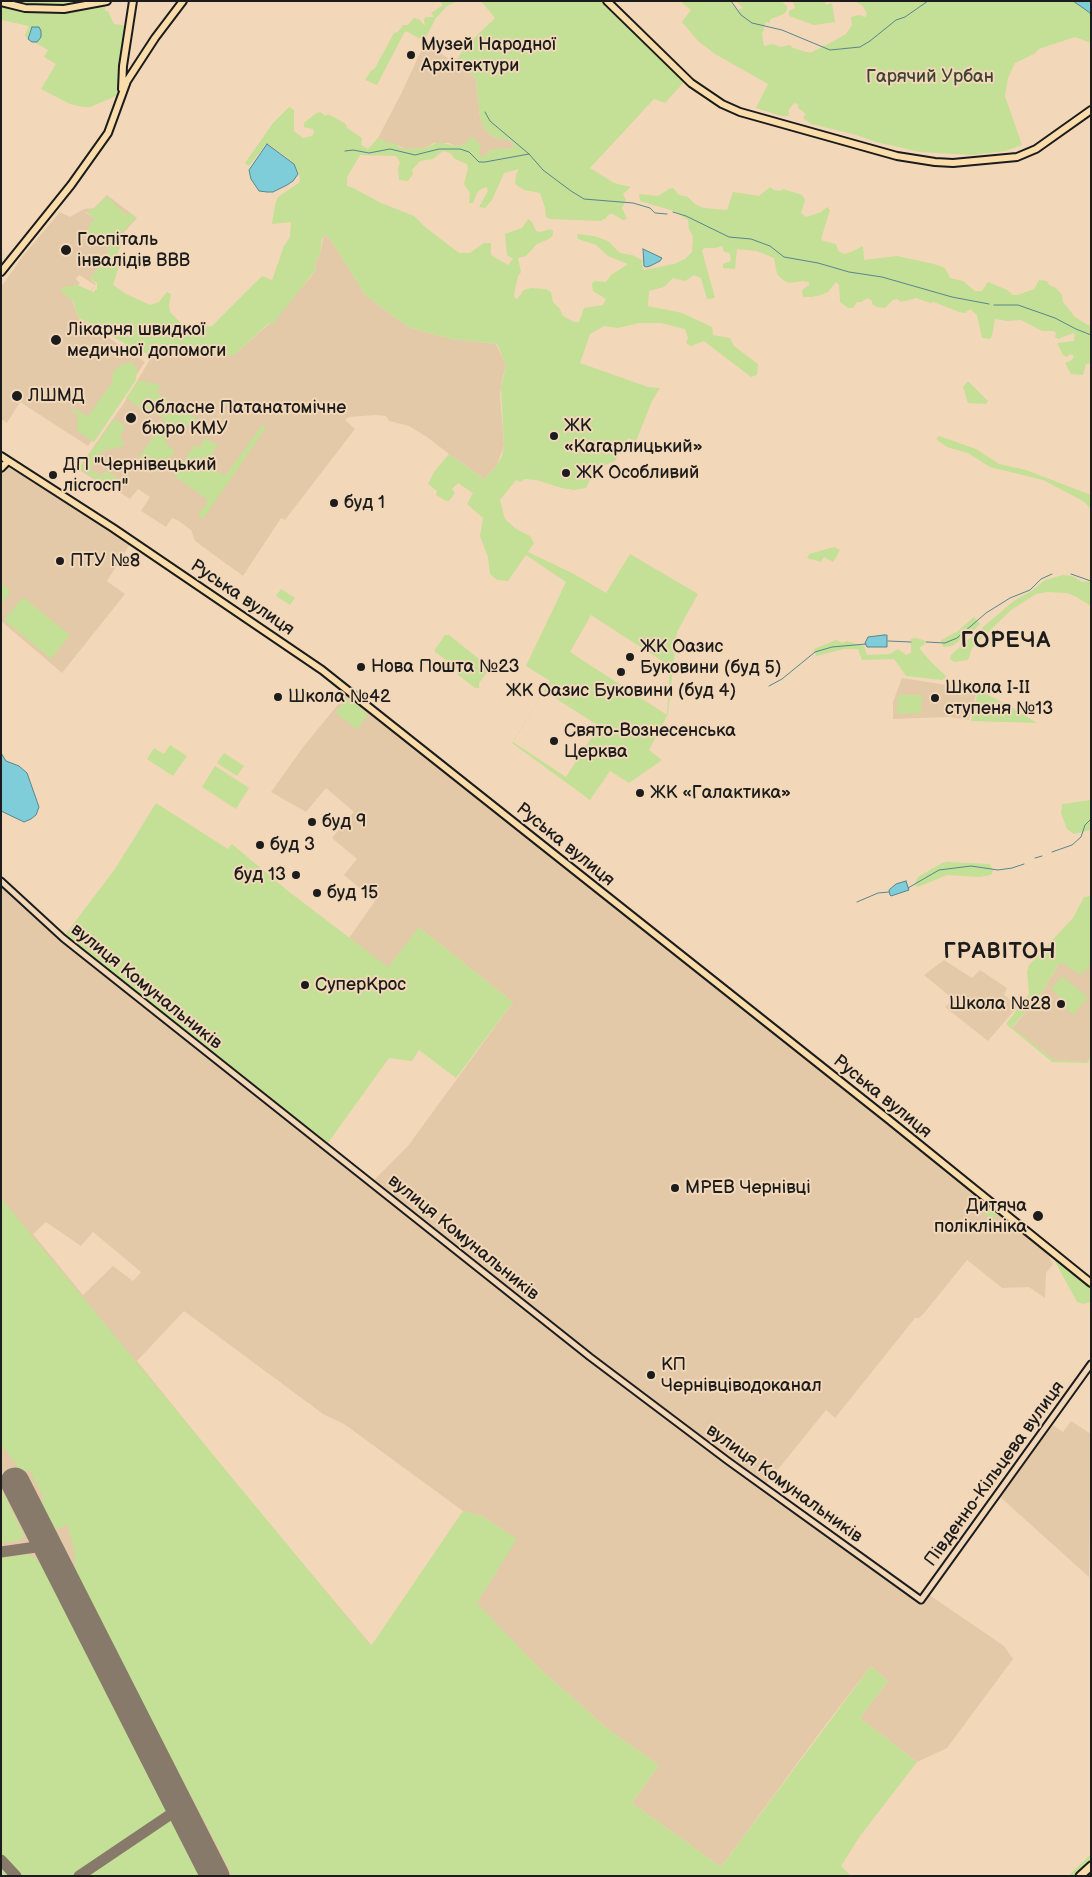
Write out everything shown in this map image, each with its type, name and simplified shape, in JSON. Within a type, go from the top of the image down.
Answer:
[{"type":"highway","points":[[1080,1876],[1091,1866]]},
{"type":"main road","points":[[1,2],[25,8],[55,9],[83,7],[107,1]]},
{"type":"main road","points":[[1,272],[71,185],[108,133],[121,94],[155,38],[183,1]]},
{"type":"main road","points":[[607,1],[691,83],[722,104],[740,112],[897,156],[953,163],[1017,157],[1036,150],[1091,110]]},
{"type":"main road","points":[[121,94],[132,4]]},
{"type":"main road","name":"Руська вулиця","points":[[1,456],[113,528],[329,676],[888,1119],[1091,1283]]},
{"type":"main road","points":[[1,468],[8,460]]},
{"type":"street","name":"вулиця Комунальників","points":[[1,881],[51,928],[78,950],[590,1357],[728,1461],[921,1600]]},
{"type":"street","name":"Південно-Кільцева вулиця","points":[[921,1600],[1091,1364]]},
{"type":"shaded area","points":[[425,42],[476,78],[480,117],[484,128],[493,137],[511,141],[514,144],[512,148],[491,150],[482,158],[479,156],[477,142],[474,139],[466,144],[455,146],[449,143],[434,143],[425,148],[403,149],[400,146],[378,138]]},
{"type":"shaded area","name":"Лікарня швидкої медичної допомоги","points":[[107,195],[137,218],[118,239],[90,279],[96,284],[83,304],[71,297],[78,317],[145,362],[88,446],[20,402],[7,423],[1,419],[1,287],[22,257],[60,212],[70,217],[84,209],[94,208]],"holes":[[[94,208],[126,215],[118,238],[109,250],[94,218],[86,213]],[[79,275],[95,285],[89,293],[77,286],[80,283],[76,279]]]},
{"type":"shaded area","points":[[324,235],[330,239],[365,295],[408,327],[451,339],[496,344],[506,365],[500,395],[504,446],[497,465],[484,479],[409,426],[389,421],[386,416],[349,417],[345,420],[355,429],[285,520],[281,518],[243,576],[195,541],[191,530],[179,521],[172,518],[166,527],[141,511],[150,497],[138,489],[130,499],[102,481],[99,483],[78,469],[124,403],[152,356],[234,355],[270,323],[311,277],[317,268],[314,265],[320,254]]},
{"type":"shaded area","name":"ПТУ №8","points":[[7,461],[132,541],[107,581],[125,594],[62,673],[1,621],[1,467]]},
{"type":"shaded area","name":"Школа I-II ступеня №13","points":[[902,678],[947,685],[976,695],[969,720],[949,717],[893,719],[893,702]]},
{"type":"shaded area","points":[[349,691],[1040,1239],[1053,1264],[1046,1273],[1045,1298],[1029,1287],[1002,1288],[967,1260],[925,1312],[919,1318],[915,1318],[835,1418],[826,1410],[763,1488],[919,1600],[925,1592],[1004,1646],[1013,1659],[947,1748],[917,1762],[860,1718],[888,1681],[871,1666],[721,1867],[632,1803],[659,1765],[609,1730],[540,1669],[476,1603],[516,1539],[482,1516],[463,1511],[344,1424],[323,1414],[184,1311],[137,1361],[242,1491],[388,1665],[286,1876],[8,1876],[1,1868],[1,882],[62,939],[371,1183],[408,1146],[513,1002],[420,928],[388,968],[349,938],[375,901],[344,875],[357,859],[332,838],[354,812],[326,788],[306,812],[271,792],[304,746]],"holes":[[[46,1222],[81,1246],[93,1232],[141,1272],[133,1281],[113,1266],[83,1295],[33,1234]]]},
{"type":"shaded area","name":"Школа №28","points":[[1077,934],[1091,943],[1091,1056],[1086,1062],[1054,1060],[1012,1028],[1041,994]]},
{"type":"shaded area","points":[[944,960],[972,978],[980,970],[1007,988],[1004,995],[1018,1006],[988,1041],[945,1007],[953,999],[924,975]]},
{"type":"shaded area","points":[[1071,1421],[1091,1434],[1089,1577],[999,1496],[1050,1423],[1063,1432]]},
{"type":"green space","points":[[1,1],[105,1],[105,11],[108,11],[114,24],[129,26],[121,94],[90,107],[83,107],[70,104],[41,89],[56,64],[44,57],[48,50],[26,37],[29,26],[1,20]]},
{"type":"green space","points":[[440,1],[458,1],[447,6],[436,18],[424,41],[406,31],[404,33],[377,85],[365,80],[375,68],[394,33],[398,32],[403,25],[408,25],[414,18],[419,19],[425,26],[424,19],[426,17],[434,17],[431,13],[443,5]]},
{"type":"green space","points":[[481,1],[600,1],[687,79],[665,103],[654,99],[590,168],[614,183],[631,187],[623,194],[626,200],[622,208],[627,219],[623,220],[613,214],[609,214],[601,221],[550,219],[546,217],[540,193],[524,190],[515,184],[519,169],[504,173],[492,200],[485,208],[479,207],[488,191],[487,187],[477,193],[473,203],[469,203],[470,193],[464,184],[468,168],[467,164],[455,159],[450,153],[443,151],[433,159],[420,161],[412,170],[413,174],[408,181],[399,180],[398,169],[400,162],[396,156],[360,155],[347,177],[347,186],[381,203],[414,216],[459,253],[470,253],[484,243],[491,243],[491,255],[508,265],[513,259],[507,255],[505,234],[522,228],[528,219],[532,222],[536,231],[541,232],[550,229],[553,231],[553,235],[549,239],[537,244],[526,256],[518,258],[521,272],[515,289],[514,297],[517,299],[524,290],[531,288],[546,289],[551,292],[553,302],[560,309],[563,316],[574,322],[579,322],[584,308],[603,305],[606,299],[593,291],[592,283],[595,281],[606,282],[611,275],[628,264],[608,256],[596,245],[578,239],[577,234],[594,236],[608,241],[620,253],[632,255],[642,260],[644,270],[674,264],[685,259],[692,252],[693,237],[689,229],[688,220],[674,211],[640,201],[639,194],[658,196],[673,188],[679,195],[688,197],[696,205],[704,208],[727,210],[733,192],[759,196],[770,187],[774,190],[781,191],[783,189],[802,195],[805,200],[801,213],[806,217],[821,212],[827,207],[830,210],[821,239],[836,244],[838,251],[844,254],[863,246],[864,260],[897,256],[934,264],[945,268],[950,278],[963,281],[975,291],[982,291],[988,282],[1007,290],[1013,295],[1018,295],[1034,289],[1039,280],[1047,281],[1049,285],[1056,288],[1062,295],[1063,302],[1075,317],[1091,327],[1091,363],[1086,364],[1083,375],[1071,374],[1065,363],[1072,360],[1074,356],[1071,354],[1066,357],[1063,355],[1057,343],[1074,341],[1075,335],[1073,333],[1058,339],[1055,337],[1056,333],[1054,331],[1042,331],[1021,320],[1007,321],[995,319],[990,339],[982,338],[977,315],[970,309],[965,313],[959,312],[934,302],[930,303],[916,298],[901,302],[897,299],[893,300],[885,308],[877,307],[868,298],[857,302],[853,308],[848,308],[840,302],[839,285],[836,282],[828,292],[811,297],[803,297],[802,290],[809,285],[809,282],[789,283],[783,280],[777,274],[774,258],[757,251],[737,249],[735,269],[723,268],[723,264],[731,261],[730,253],[724,252],[722,246],[704,248],[702,251],[715,298],[707,299],[701,278],[694,275],[685,281],[673,278],[664,287],[649,291],[648,306],[682,313],[712,327],[713,335],[730,338],[734,346],[758,364],[757,375],[751,377],[704,341],[691,346],[686,343],[688,338],[685,329],[661,323],[639,323],[618,328],[604,326],[590,334],[580,363],[648,387],[660,388],[652,401],[636,441],[628,438],[615,461],[595,469],[586,488],[574,490],[536,480],[525,479],[520,482],[516,480],[500,500],[505,519],[516,529],[530,536],[534,543],[528,552],[574,574],[606,593],[630,554],[698,594],[677,632],[668,714],[649,750],[662,760],[629,783],[610,771],[590,800],[512,743],[550,681],[526,666],[566,582],[526,555],[508,581],[497,580],[490,574],[488,557],[480,536],[483,518],[467,504],[473,493],[458,483],[452,489],[455,493],[449,501],[446,501],[436,495],[437,491],[428,484],[434,472],[449,454],[484,479],[497,465],[502,456],[504,446],[501,387],[506,365],[497,344],[451,339],[408,327],[365,295],[330,239],[325,235],[322,239],[320,254],[314,265],[317,268],[272,325],[269,323],[234,355],[152,356],[133,348],[78,317],[73,301],[60,291],[63,287],[78,285],[93,292],[97,289],[97,283],[90,279],[110,250],[85,234],[94,218],[86,212],[94,208],[107,196],[126,215],[130,213],[136,218],[117,238],[121,241],[121,245],[115,261],[119,266],[113,285],[126,294],[150,305],[159,302],[167,292],[171,294],[170,312],[183,325],[212,326],[262,276],[272,280],[284,246],[290,237],[291,222],[272,224],[275,205],[278,197],[300,182],[299,173],[293,162],[267,143],[249,166],[245,163],[273,123],[289,107],[294,110],[294,131],[303,138],[312,136],[314,132],[313,129],[304,127],[304,123],[320,112],[326,116],[328,114],[346,124],[347,128],[362,138],[361,145],[368,149],[378,138],[388,143],[392,142],[403,149],[425,148],[439,142],[455,146],[466,144],[470,136],[480,144],[479,155],[482,157],[493,149],[512,148],[514,144],[511,141],[493,137],[484,128],[480,117],[476,78],[454,63],[467,45],[495,18]],"holes":[[[591,615],[670,666],[667,715],[570,652]],[[544,691],[599,726],[566,777],[513,742]]]},
{"type":"green space","name":"Гарячий Урбан","points":[[680,1],[730,1],[738,10],[743,8],[736,1],[781,1],[787,6],[787,10],[784,14],[771,19],[769,23],[766,22],[762,34],[764,46],[773,44],[781,47],[790,45],[793,48],[810,53],[846,34],[852,25],[851,17],[859,15],[865,17],[867,14],[863,6],[854,1],[1073,1],[1091,14],[1091,43],[1075,37],[1039,49],[1034,54],[1015,63],[1008,78],[1005,96],[1022,145],[1005,151],[973,155],[920,152],[811,124],[803,118],[806,114],[798,108],[798,104],[794,103],[788,111],[788,116],[756,108],[768,84],[715,54],[698,41],[682,22],[691,10]]},
{"type":"green space","points":[[793,1],[824,1],[826,5],[832,3],[835,22],[814,25],[789,16],[789,11],[795,8]]},
{"type":"green space","points":[[131,362],[137,368],[136,380],[94,442],[77,431],[78,414],[71,411],[73,408],[88,416],[113,381],[111,375],[119,366]]},
{"type":"green space","points":[[139,380],[160,385],[157,393],[213,429],[210,434],[207,433],[207,428],[201,425],[195,427],[176,423],[164,442],[175,451],[160,473],[138,459],[165,419],[155,413],[144,411],[126,398]]},
{"type":"green space","points":[[968,381],[988,401],[986,404],[968,403],[963,387]]},
{"type":"green space","points":[[114,419],[125,426],[120,437],[125,442],[123,446],[102,451],[90,469],[101,476],[106,471],[118,478],[112,486],[102,481],[99,482],[79,468]]},
{"type":"green space","points":[[262,425],[266,428],[203,519],[198,516],[208,500],[174,476],[194,445],[199,448],[205,438],[218,445],[206,464],[225,476]]},
{"type":"green space","points":[[939,436],[976,449],[999,464],[1026,470],[1091,495],[1091,509],[1083,501],[1043,480],[990,467],[968,453],[947,447],[936,439]]},
{"type":"green space","points":[[834,547],[840,550],[833,562],[824,557],[821,562],[807,558],[809,554]]},
{"type":"green space","points":[[1063,575],[1072,576],[1082,582],[1091,581],[1091,606],[1067,593],[1047,592],[1036,594],[1011,610],[972,648],[968,660],[954,662],[950,659],[951,655],[963,644],[1015,600],[1030,592],[1045,580]]},
{"type":"green space","points":[[1,583],[11,592],[1,603]]},
{"type":"green space","points":[[281,589],[295,598],[290,605],[276,596]]},
{"type":"green space","points":[[23,597],[70,635],[51,659],[4,620]]},
{"type":"green space","points":[[974,617],[980,624],[973,631],[952,646],[943,647],[941,640],[958,631]]},
{"type":"green space","points":[[445,635],[449,635],[489,667],[489,670],[479,683],[479,688],[475,688],[457,674],[459,670],[434,651]]},
{"type":"green space","points":[[911,639],[924,640],[925,644],[919,648],[946,676],[945,678],[942,680],[906,676],[894,659],[862,660],[858,649],[844,649],[816,656],[814,649],[836,640],[842,643],[847,641],[864,646],[867,655],[890,654],[898,649],[906,655],[911,653]]},
{"type":"green space","points":[[978,690],[1008,705],[1037,723],[971,721]]},
{"type":"green space","points":[[898,695],[922,695],[921,713],[897,714]]},
{"type":"green space","points":[[349,698],[368,715],[357,730],[335,712]]},
{"type":"green space","points":[[170,745],[187,756],[173,776],[147,759],[154,748],[164,754]]},
{"type":"green space","points":[[224,753],[244,766],[237,776],[217,763]]},
{"type":"green space","points":[[215,766],[249,788],[236,809],[202,787]]},
{"type":"green space","points":[[1091,800],[1091,830],[1074,834],[1067,829],[1061,813],[1062,804]]},
{"type":"green space","name":"СуперКрос","points":[[156,803],[228,849],[232,844],[288,891],[388,967],[419,927],[513,1002],[456,1078],[419,1050],[412,1061],[389,1058],[325,1147],[62,939],[115,869]]},
{"type":"green space","points":[[942,863],[990,864],[993,871],[991,875],[979,877],[947,875],[918,887],[914,885],[918,877]]},
{"type":"green space","points":[[1091,896],[1091,964],[1081,975],[1060,962],[1041,994],[1012,1027],[1054,1060],[1086,1062],[1091,1056],[1088,1063],[1052,1062],[1006,1024],[1029,994],[1027,972],[1029,965],[1073,918],[1084,897]]},
{"type":"green space","points":[[1062,976],[1088,997],[1073,1015],[1060,1003],[1059,996],[1051,989]]},
{"type":"green space","points":[[1,1198],[371,1646],[463,1511],[482,1516],[517,1539],[477,1603],[540,1669],[609,1730],[659,1765],[632,1803],[721,1867],[871,1666],[888,1681],[860,1718],[917,1762],[860,1836],[841,1866],[851,1876],[233,1876],[76,1576],[74,1550],[67,1524],[54,1531],[42,1508],[43,1496],[29,1470],[21,1473],[1,1445]]},
{"type":"green space","points":[[989,1207],[998,1214],[992,1220],[984,1214]]},
{"type":"green space","points":[[1052,1256],[1091,1287],[1091,1302],[1083,1304],[1077,1302]]},
{"type":"green space","points":[[1,1488],[24,1535],[21,1540],[1,1543]]},
{"type":"green space","points":[[28,1554],[38,1560],[44,1569],[199,1876],[1,1876],[1,1558]]},
{"type":"green space","points":[[1091,1854],[1091,1876],[1068,1876]]},
{"type":"water","points":[[1073,1],[1091,1],[1091,14],[1086,10]]},
{"type":"water","points":[[32,27],[39,27],[41,31],[41,37],[37,42],[32,42],[28,39]]},
{"type":"water","points":[[267,144],[294,164],[298,174],[293,181],[273,192],[259,191],[251,179],[249,170]]},
{"type":"water","points":[[643,249],[662,258],[660,261],[646,267],[644,266]]},
{"type":"water","points":[[887,635],[887,647],[867,647],[865,643],[868,637]]},
{"type":"water","points":[[1,753],[6,761],[19,766],[27,773],[39,807],[36,815],[24,822],[1,811]]},
{"type":"water","points":[[906,881],[909,890],[890,895],[889,890],[896,884]]},
{"type":"waterway","points":[[731,1],[741,15],[752,23],[782,30],[830,50],[860,47],[896,20],[905,17],[928,1]]},
{"type":"waterway","points":[[485,112],[490,121],[529,154],[543,170],[584,199],[633,203],[650,208],[655,213],[667,214]]},
{"type":"waterway","points":[[345,151],[353,150],[369,153],[390,149],[415,155],[439,149],[460,149],[469,152],[479,162],[529,154]]},
{"type":"waterway","points":[[673,212],[686,216],[729,237],[751,239],[770,246],[784,257],[818,263],[849,272],[882,277],[952,297],[989,304]]},
{"type":"waterway","points":[[994,305],[1018,305],[1055,318],[1091,335]]},
{"type":"waterway","points":[[926,642],[945,643],[957,638],[986,613],[1010,598],[1030,590],[1041,579],[1052,574]]},
{"type":"waterway","points":[[1071,574],[1091,581]]},
{"type":"waterway","points":[[888,641],[911,642]]},
{"type":"waterway","points":[[769,686],[782,679],[815,652],[832,647],[866,644]]},
{"type":"waterway","points":[[1052,852],[1072,845],[1081,837],[1085,825],[1091,819]]},
{"type":"waterway","points":[[1035,858],[1042,856]]},
{"type":"waterway","points":[[908,888],[939,870],[971,866],[998,870],[1024,864]]},
{"type":"waterway","points":[[857,902],[878,893],[889,892]]},
{"type":"taxiway","points":[[39,1530],[41,1541],[36,1547],[46,1548],[52,1555]]},
{"type":"taxiway","points":[[1,1552],[36,1547]]},
{"type":"taxiway","points":[[79,1876],[180,1808]]},
{"type":"taxiway","points":[[1,1860],[16,1876]]},
{"type":"runway","points":[[15,1482],[215,1876]]},
{"type":"place","name":"Музей Народної Архітектури","points":[[411,55]]},
{"type":"place","name":"Госпіталь інвалідів ВВВ","points":[[66,250]]},
{"type":"place","name":"Лікарня швидкої медичної допомоги","points":[[56,340]]},
{"type":"place","name":"ЛШМД","points":[[17,396]]},
{"type":"place","name":"Обласне Патанатомічне бюро КМУ","points":[[131,418]]},
{"type":"place","name":"ЖК «Кагарлицький»","points":[[554,436]]},
{"type":"place","name":"ЖК Особливий","points":[[566,473]]},
{"type":"place","name":"ДП \"Чернівецький лісгосп\"","points":[[53,475]]},
{"type":"place","name":"буд 1","points":[[334,503]]},
{"type":"place","name":"ПТУ №8","points":[[60,561]]},
{"type":"place","name":"ЖК Оазис Буковини (буд 5)","points":[[630,657]]},
{"type":"place","name":"Нова Пошта №23","points":[[361,667]]},
{"type":"place","name":"ЖК Оазис Буковини (буд 4)","points":[[621,672]]},
{"type":"place","name":"Школа №42","points":[[278,697]]},
{"type":"place","name":"Школа I-II ступеня №13","points":[[935,698]]},
{"type":"place","name":"Свято-Вознесенська Церква","points":[[554,741]]},
{"type":"place","name":"ЖК «Галактика»","points":[[640,793]]},
{"type":"place","name":"буд 9","points":[[312,822]]},
{"type":"place","name":"буд 3","points":[[260,845]]},
{"type":"place","name":"буд 13","points":[[296,875]]},
{"type":"place","name":"буд 15","points":[[317,893]]},
{"type":"place","name":"СуперКрос","points":[[305,985]]},
{"type":"place","name":"Школа №28","points":[[1061,1004]]},
{"type":"place","name":"МРЕВ Чернівці","points":[[675,1188]]},
{"type":"place","name":"Дитяча поліклініка","points":[[1038,1216]]},
{"type":"place","name":"КП Чернівціводоканал","points":[[651,1375]]},
{"type":"district","name":"ГОРЕЧА","points":[[1006,641]]},
{"type":"district","name":"ГРАВІТОН","points":[[1000,952]]}]
